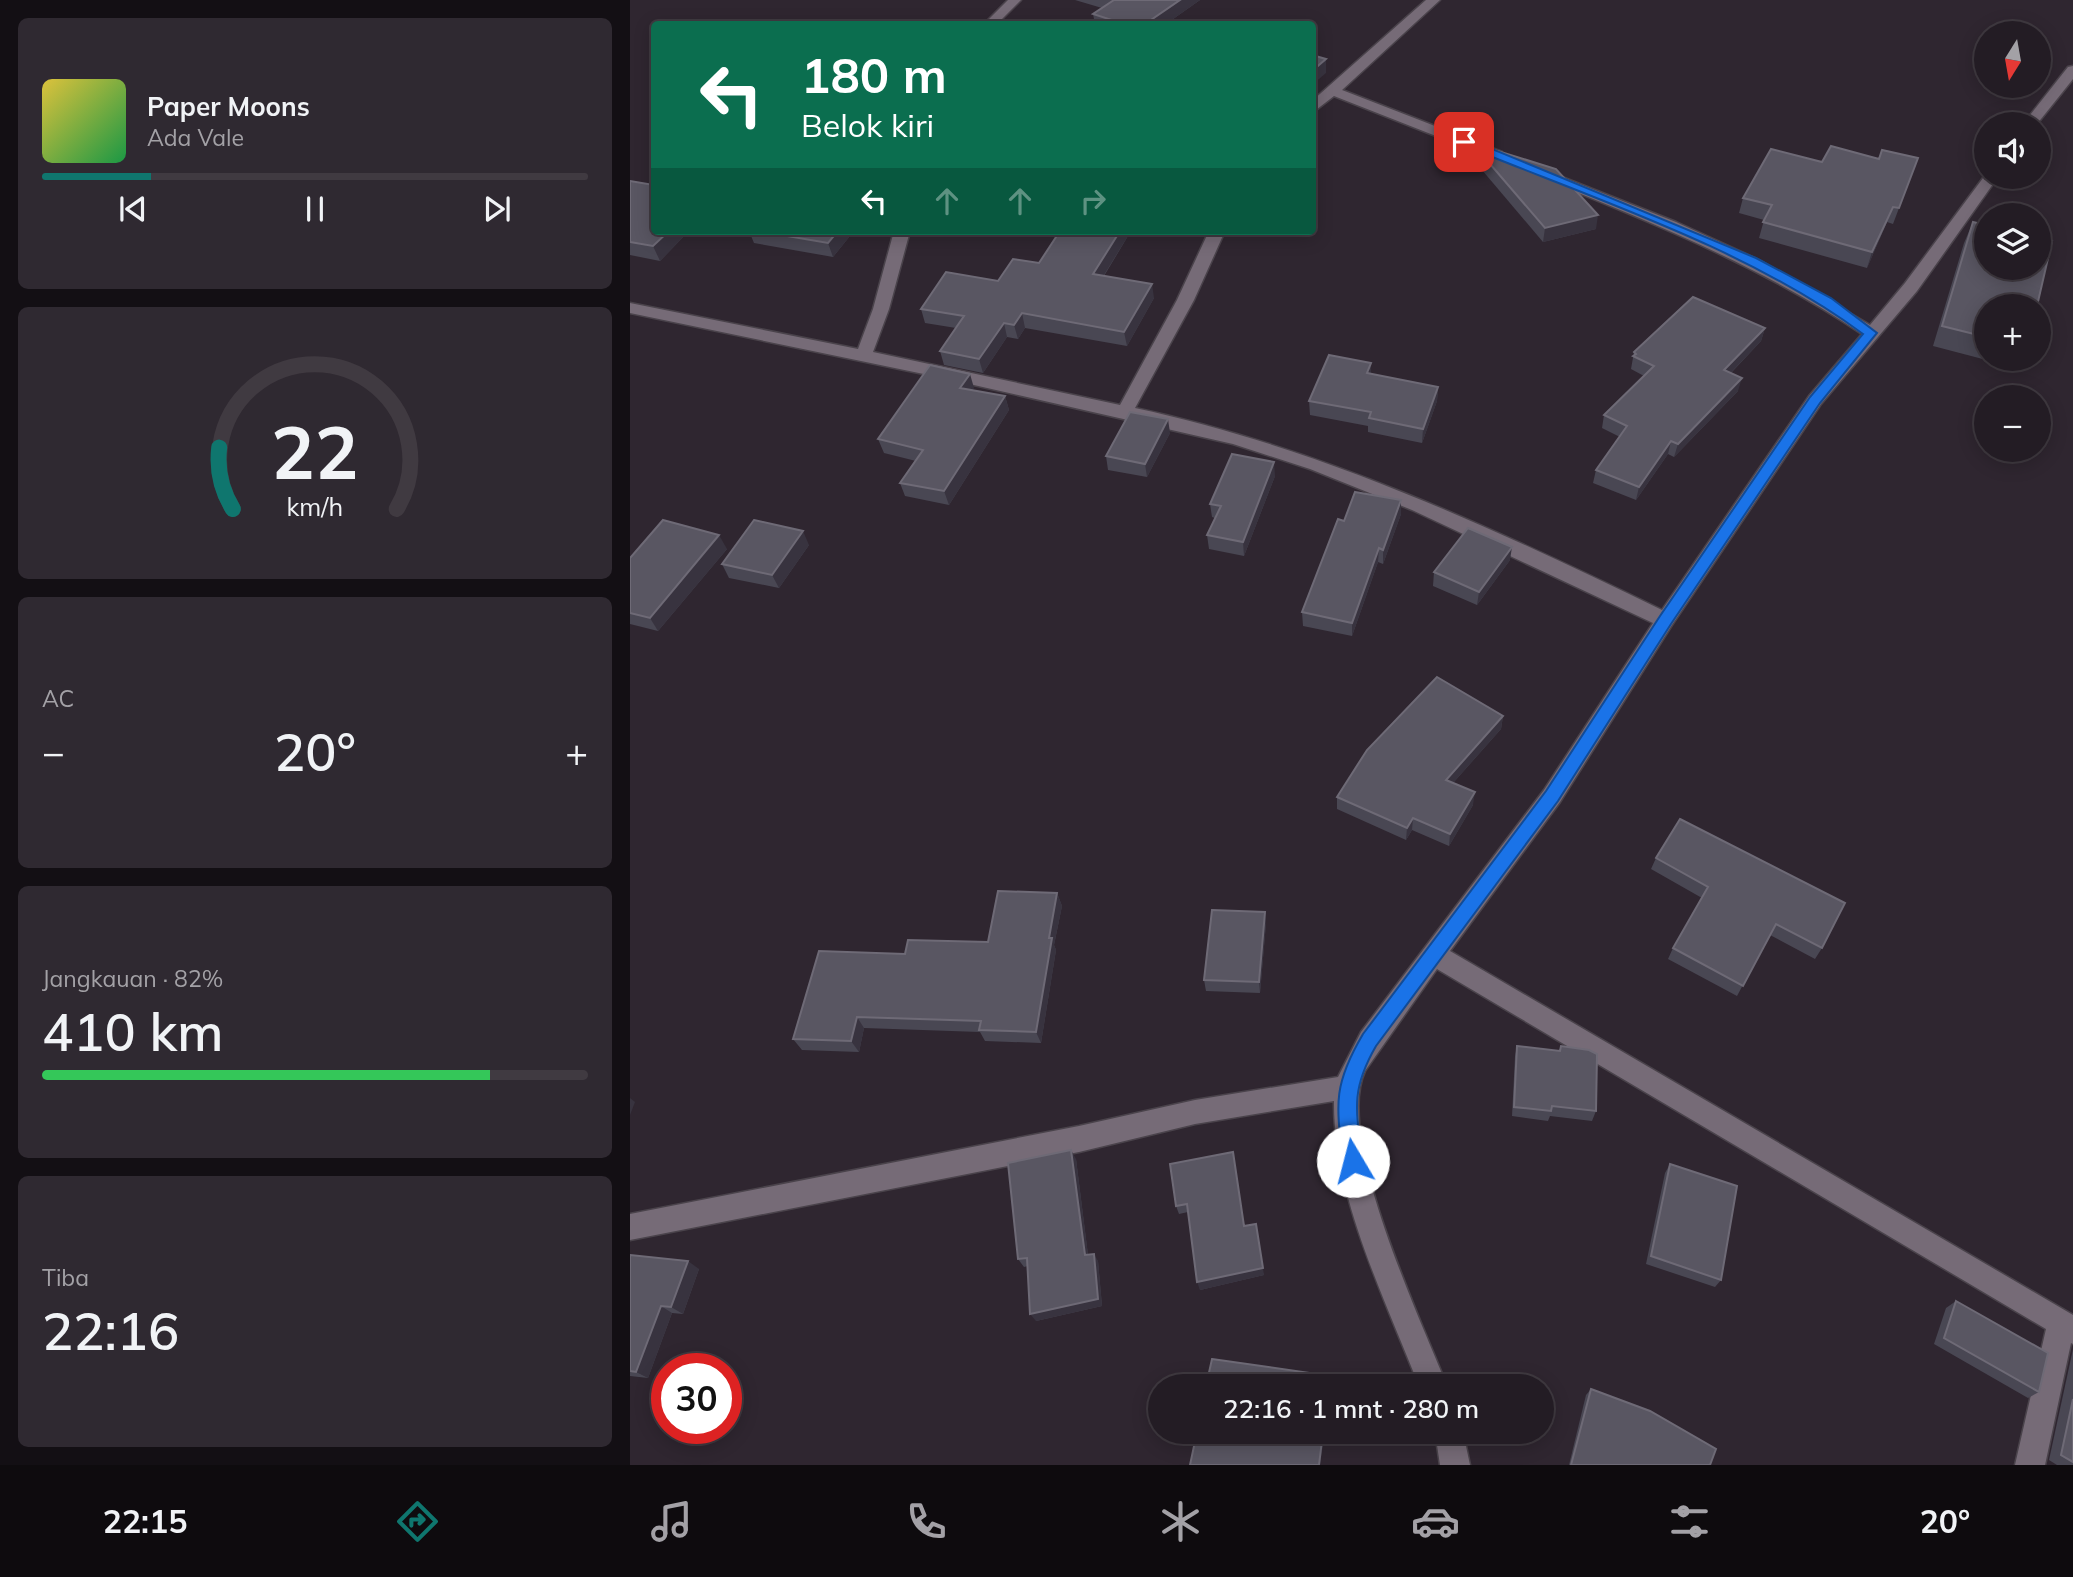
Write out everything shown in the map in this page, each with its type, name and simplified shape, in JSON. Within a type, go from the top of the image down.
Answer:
[{"type":"street","points":[[993,21],[1016,0]]},
{"type":"street","points":[[1316,105],[1434,0]]},
{"type":"street","points":[[2040,112],[2073,71]]},
{"type":"street","points":[[1333,91],[1521,164],[1752,260],[1826,301],[1871,333]]},
{"type":"street","points":[[1428,1374],[1387,1266],[1353,1161],[1347,1116],[1347,1087],[1353,1068],[1370,1040],[1552,796],[1665,620],[1815,400],[1911,287],[1982,189]]},
{"type":"street","points":[[864,354],[881,309],[901,235]]},
{"type":"street","points":[[1124,412],[1169,333],[1215,235]]},
{"type":"street","points":[[630,309],[864,354],[1124,412],[1261,446],[1379,487],[1484,532],[1665,620]]},
{"type":"street","points":[[1433,954],[2067,1326],[2029,1465]]},
{"type":"street","points":[[630,1227],[1066,1142],[1195,1112],[1347,1087]]},
{"type":"street","points":[[1451,1444],[1455,1465]]},
{"type":"building","points":[[1114,0],[1180,0],[1149,21],[1115,21],[1093,14]]},
{"type":"building","points":[[1316,56],[1326,59],[1316,68]]},
{"type":"building","points":[[1472,143],[1556,169],[1598,215],[1545,228]]},
{"type":"building","points":[[1831,146],[1879,159],[1882,150],[1918,158],[1899,208],[1893,207],[1872,252],[1763,222],[1772,205],[1743,198],[1771,149],[1822,162]]},
{"type":"building","points":[[630,181],[651,184],[651,235],[665,235],[653,246],[630,242]]},
{"type":"building","points":[[1973,222],[1974,280],[2043,280],[2040,294],[1974,294],[1974,334],[1942,326]]},
{"type":"building","points":[[781,235],[835,235],[828,243]]},
{"type":"building","points":[[1057,235],[1117,235],[1093,274],[1152,284],[1124,332],[1022,313],[1014,325],[1004,323],[979,359],[940,351],[964,316],[921,309],[946,272],[998,281],[1013,259],[1039,263]]},
{"type":"building","points":[[1693,297],[1765,328],[1724,370],[1742,378],[1678,444],[1671,441],[1639,487],[1596,470],[1627,426],[1604,415],[1654,366],[1633,356],[1636,354],[1634,352]]},
{"type":"building","points":[[1329,355],[1371,363],[1367,373],[1438,387],[1423,429],[1369,418],[1371,412],[1309,401]]},
{"type":"building","points":[[930,365],[970,374],[960,388],[1005,396],[944,491],[900,483],[923,450],[878,439]]},
{"type":"building","points":[[1130,412],[1168,419],[1145,464],[1106,456]]},
{"type":"building","points":[[1232,454],[1274,462],[1243,542],[1207,535],[1221,506],[1210,504]]},
{"type":"building","points":[[1355,492],[1401,500],[1383,550],[1379,548],[1352,623],[1302,612],[1338,519],[1344,521]]},
{"type":"building","points":[[663,520],[719,535],[650,618],[630,613],[630,558]]},
{"type":"building","points":[[754,520],[803,531],[772,575],[722,564]]},
{"type":"building","points":[[1468,528],[1512,547],[1479,592],[1434,572]]},
{"type":"building","points":[[1437,677],[1503,716],[1446,780],[1475,792],[1450,834],[1413,818],[1407,828],[1337,797],[1367,750]]},
{"type":"building","points":[[1680,819],[1845,903],[1822,948],[1776,924],[1743,986],[1673,948],[1708,887],[1656,858]]},
{"type":"building","points":[[998,891],[1057,893],[1036,1032],[979,1030],[981,1021],[857,1017],[851,1041],[793,1039],[819,951],[905,954],[908,940],[988,942]]},
{"type":"building","points":[[1212,910],[1265,912],[1259,982],[1204,980]]},
{"type":"building","points":[[1517,1046],[1560,1051],[1561,1046],[1589,1050],[1597,1054],[1596,1111],[1552,1106],[1551,1111],[1514,1107]]},
{"type":"building","points":[[1071,1150],[1085,1255],[1094,1254],[1098,1299],[1030,1314],[1027,1258],[1018,1259],[1008,1163]]},
{"type":"building","points":[[1233,1152],[1244,1226],[1256,1224],[1263,1268],[1197,1282],[1187,1204],[1176,1206],[1170,1164]]},
{"type":"building","points":[[1670,1164],[1737,1186],[1721,1280],[1651,1256]]},
{"type":"building","points":[[630,1255],[688,1261],[671,1307],[661,1306],[636,1372],[630,1371]]},
{"type":"building","points":[[1956,1301],[2048,1353],[2039,1392],[1944,1338]]},
{"type":"building","points":[[1212,1359],[1317,1374],[1209,1374]]},
{"type":"building","points":[[1591,1389],[1650,1411],[1716,1449],[1710,1465],[1571,1465]]},
{"type":"building","points":[[2073,1399],[2073,1462],[2061,1455]]},
{"type":"building","points":[[1194,1444],[1322,1444],[1319,1465],[1190,1465]]},
{"type":"route","points":[[1353,1161],[1347,1116],[1347,1087],[1353,1068],[1370,1040],[1552,796],[1665,620],[1815,400],[1871,333],[1826,301],[1752,260],[1464,142]]}]
